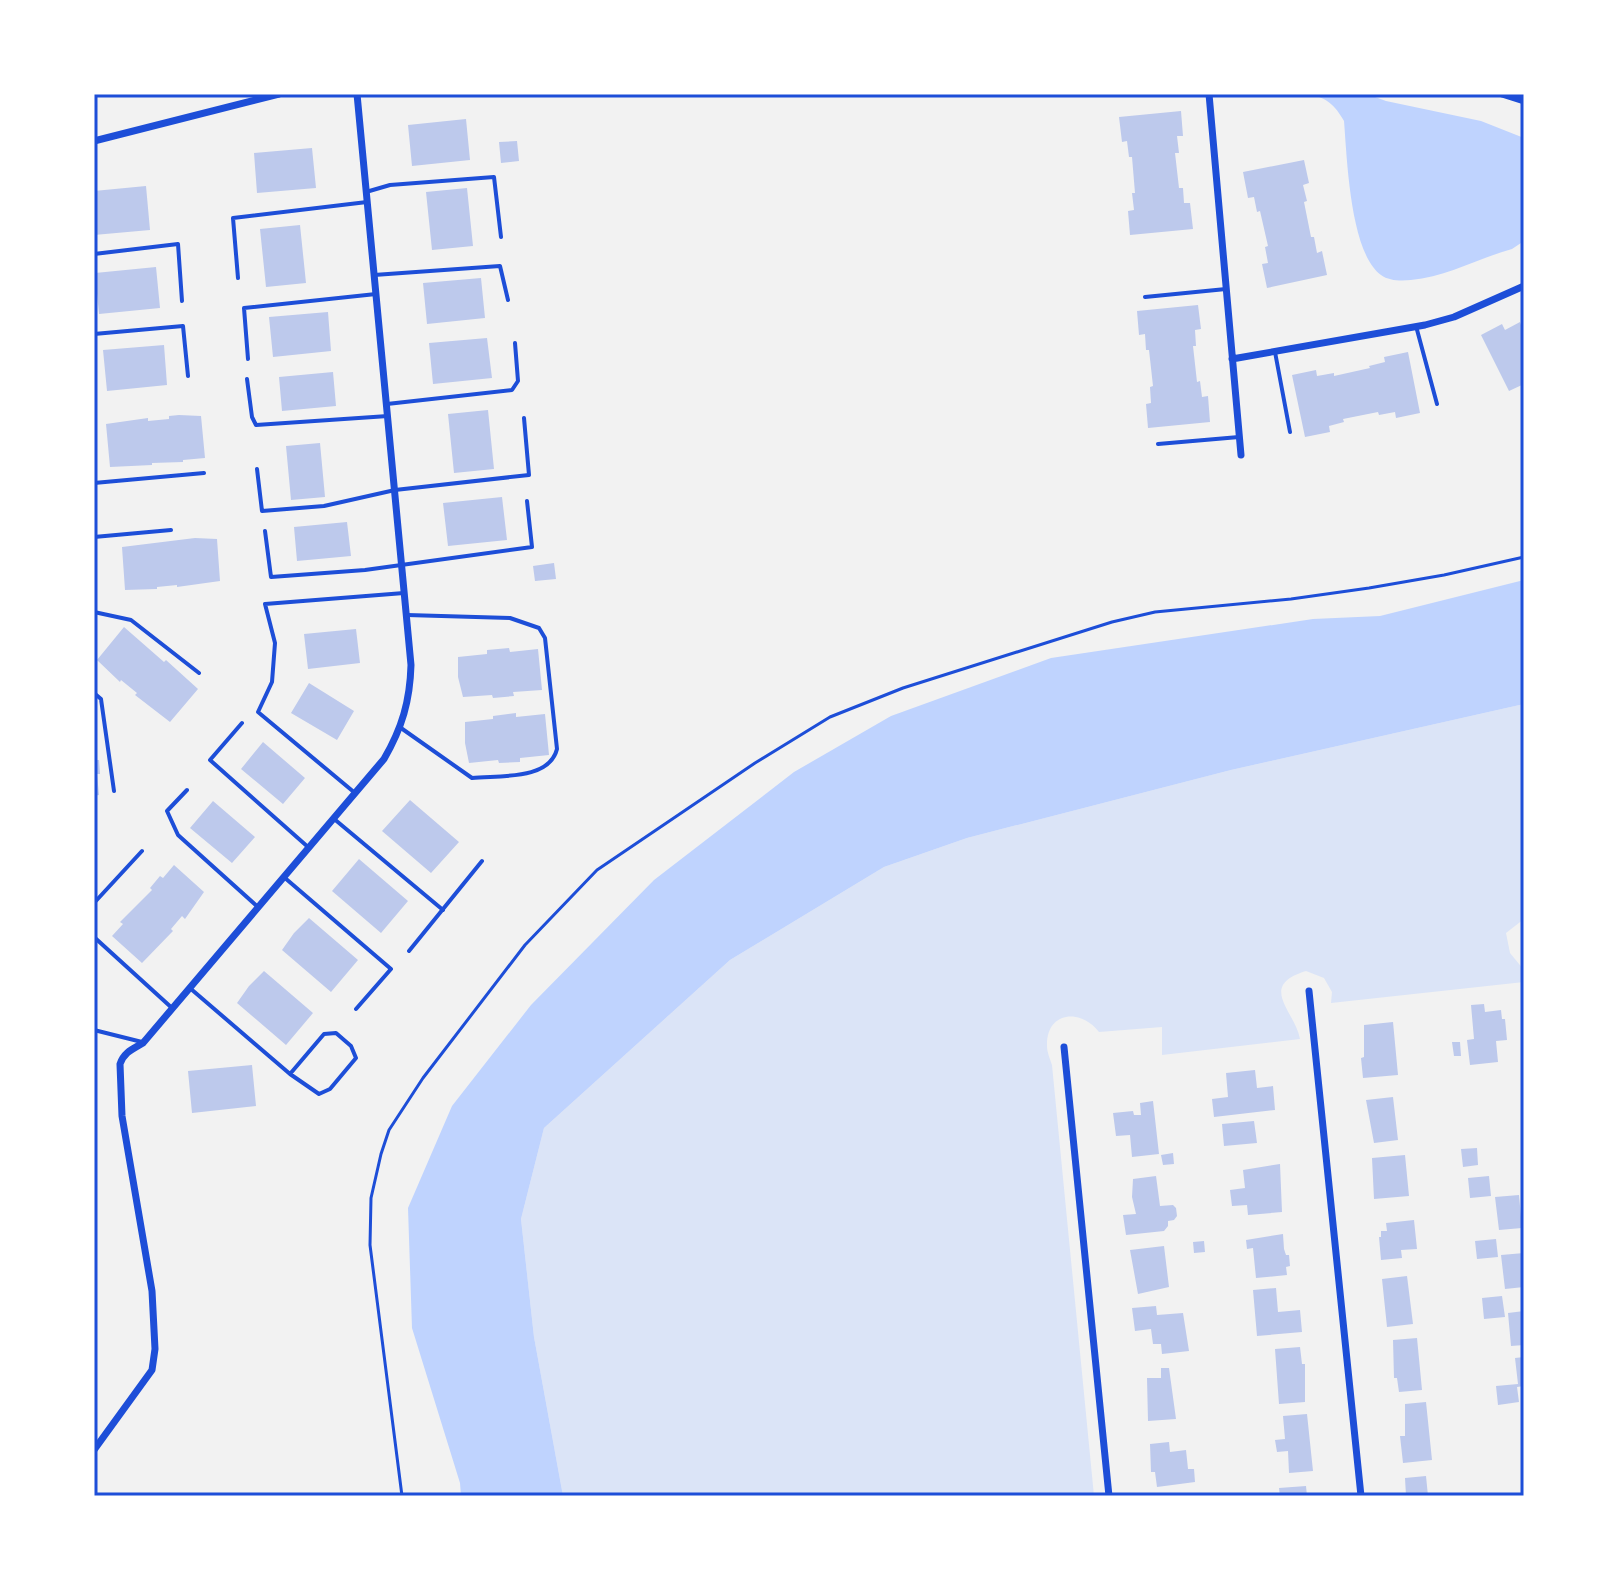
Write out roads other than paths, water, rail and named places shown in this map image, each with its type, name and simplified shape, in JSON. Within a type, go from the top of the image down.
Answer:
[{"type":"street","points":[[94,141],[279,94]]},
{"type":"street","points":[[94,1450],[152,1370],[155,1349],[152,1291],[122,1116],[120,1064],[128,1051],[143,1043],[384,759],[401,728],[411,690],[402,563],[357,94]]},
{"type":"street","points":[[1209,94],[1241,455]]},
{"type":"street","points":[[1502,94],[1524,101]]},
{"type":"street","points":[[1232,359],[1454,317],[1524,286]]},
{"type":"street","points":[[1309,991],[1361,1496]]},
{"type":"street","points":[[1064,1047],[1109,1496]]},
{"type":"lane","points":[[366,192],[390,185],[494,177],[501,237]]},
{"type":"lane","points":[[238,278],[233,218],[367,202]]},
{"type":"lane","points":[[94,254],[178,244],[182,301]]},
{"type":"lane","points":[[374,275],[500,266],[508,300]]},
{"type":"lane","points":[[1145,297],[1226,289]]},
{"type":"lane","points":[[248,359],[244,308],[376,294]]},
{"type":"lane","points":[[94,334],[183,326],[188,376]]},
{"type":"lane","points":[[1416,326],[1437,404]]},
{"type":"lane","points":[[387,404],[512,390],[518,381],[515,343]]},
{"type":"lane","points":[[1275,352],[1290,432]]},
{"type":"lane","points":[[247,379],[256,425],[388,416]]},
{"type":"lane","points":[[257,469],[262,511],[324,506],[395,490],[529,475],[524,418]]},
{"type":"lane","points":[[1158,444],[1239,437]]},
{"type":"lane","points":[[94,483],[204,473]]},
{"type":"lane","points":[[265,531],[271,577],[365,570],[532,547],[527,501]]},
{"type":"lane","points":[[94,537],[171,530]]},
{"type":"lane","points":[[355,793],[258,712],[272,682],[275,643],[265,604],[404,593]]},
{"type":"lane","points":[[94,612],[131,620],[199,673]]},
{"type":"lane","points":[[401,728],[472,778],[536,771],[550,764],[557,749],[545,638],[539,628],[510,618],[406,614]]},
{"type":"lane","points":[[94,693],[101,699],[114,791]]},
{"type":"lane","points":[[242,723],[210,760],[308,847]]},
{"type":"lane","points":[[187,790],[167,811],[178,835],[258,907]]},
{"type":"lane","points":[[333,818],[443,910]]},
{"type":"lane","points":[[94,903],[142,851]]},
{"type":"lane","points":[[409,951],[482,861]]},
{"type":"lane","points":[[283,877],[391,969],[356,1009]]},
{"type":"lane","points":[[94,937],[172,1008]]},
{"type":"lane","points":[[189,988],[290,1074],[319,1094],[330,1089],[356,1058],[355,1053],[336,1033],[324,1034],[290,1074]]},
{"type":"lane","points":[[94,1030],[143,1043]]},
{"type":"water","points":[[1309,94],[1367,94],[1386,101],[1481,121],[1524,138],[1524,241],[1512,249],[1437,275],[1403,280],[1381,275],[1371,264],[1356,226],[1344,121],[1330,103]]},
{"type":"water","points":[[1524,580],[1524,704],[1231,770],[967,838],[884,867],[730,960],[544,1128],[521,1219],[534,1337],[563,1496],[461,1496],[460,1483],[412,1328],[408,1208],[452,1106],[531,1005],[654,880],[794,772],[891,716],[1051,658],[1313,619],[1380,616]]}]
